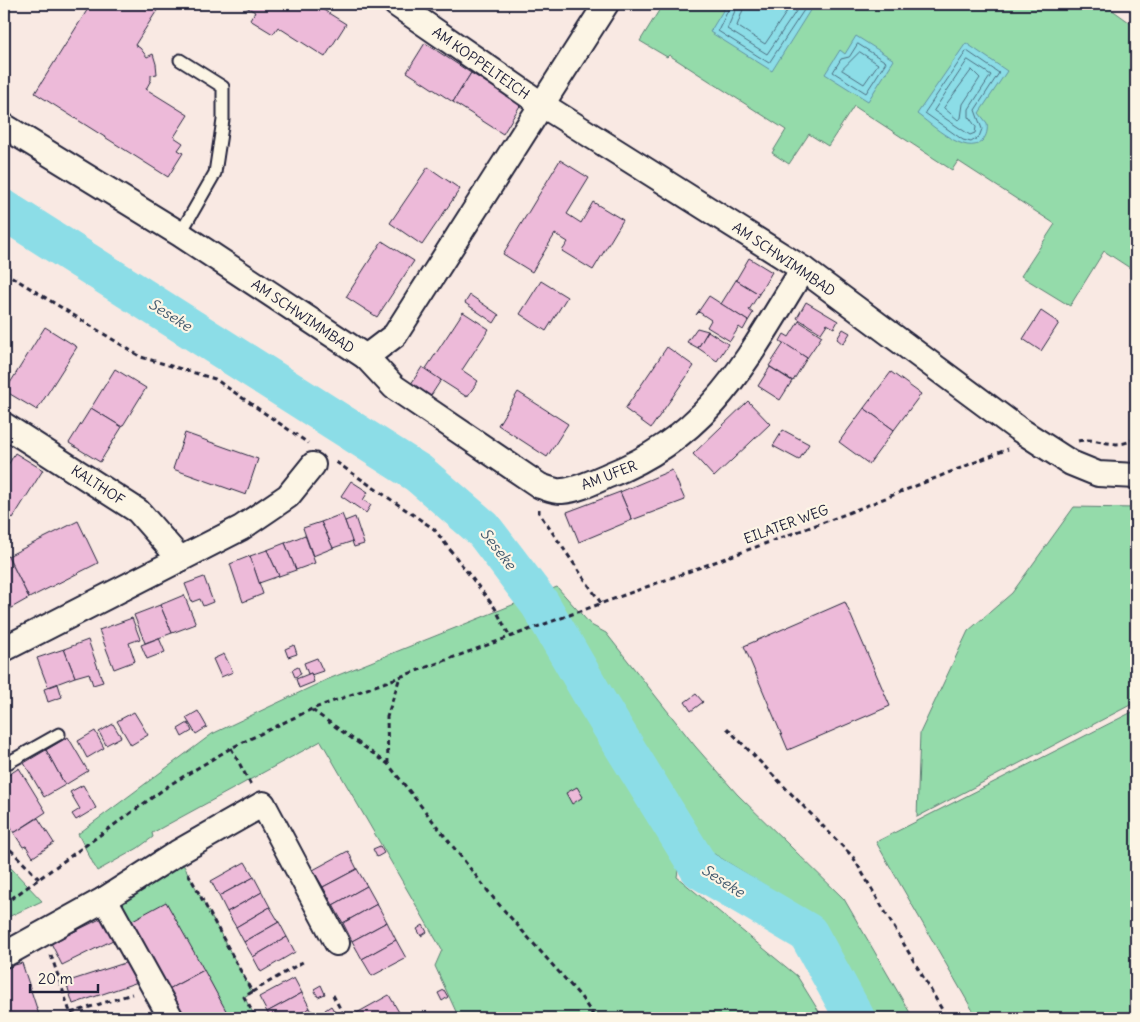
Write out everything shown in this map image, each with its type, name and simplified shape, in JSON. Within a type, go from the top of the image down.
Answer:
[{"type":"street","name":"AM KOPPELTEICH","points":[[396,4],[541,104]]},
{"type":"street","name":"AM SCHWIMMBAD","points":[[4,126],[180,234],[366,357],[395,334],[606,4]]},
{"type":"street","name":"AM SCHWIMMBAD","points":[[541,104],[803,269],[1018,428],[1071,463],[1098,474],[1136,476]]},
{"type":"street","name":"AM UFER","points":[[366,357],[394,387],[540,486],[561,492],[640,463],[675,440],[717,400],[734,380],[803,269]]},
{"type":"street","name":"KALTHOF","points":[[4,425],[138,511],[180,559]]},
{"type":"street","points":[[4,649],[241,528],[288,496],[318,456]]},
{"type":"street","points":[[4,955],[105,899],[177,853],[263,804],[337,943]]},
{"type":"street","points":[[105,899],[171,1018]]},
{"type":"lane","points":[[180,60],[223,87],[223,120],[215,173],[180,234]]},
{"type":"lane","points":[[4,765],[59,734]]},
{"type":"path","points":[[4,272],[141,357],[215,379],[318,456],[434,529],[495,608],[510,638]]},
{"type":"path","points":[[1072,442],[1088,439],[1111,445],[1128,443],[1136,438]]},
{"type":"path","name":"EILATER WEG","points":[[4,904],[171,784],[231,748],[312,709],[531,631],[601,603],[838,517],[977,462]]},
{"type":"path","points":[[540,486],[539,513],[601,603]]},
{"type":"path","points":[[388,764],[387,718],[399,679]]},
{"type":"path","points":[[312,709],[388,764],[495,900],[582,997],[595,1018]]},
{"type":"path","points":[[727,728],[853,857],[947,1018]]},
{"type":"path","points":[[231,748],[263,804]]},
{"type":"path","points":[[4,844],[39,879]]},
{"type":"path","points":[[177,853],[252,992]]},
{"type":"path","points":[[44,933],[72,1018]]},
{"type":"path","points":[[256,1018],[244,997],[306,960]]},
{"type":"path","points":[[71,1013],[154,987]]},
{"type":"path","points":[[332,995],[345,1018]]},
{"type":"green space","points":[[663,4],[1104,4],[1136,27],[1136,272],[1104,251],[1070,306],[1021,276],[1055,224],[958,161],[952,170],[854,106],[828,146],[809,134],[789,164],[772,153],[786,130],[669,55],[667,57],[640,41]]},
{"type":"green space","points":[[1074,507],[1136,508],[1136,702],[917,817],[920,733],[968,631],[1012,593]]},
{"type":"green space","points":[[557,587],[591,625],[606,633],[695,746],[737,794],[844,899],[913,1018],[875,1018],[818,918],[706,849],[686,818],[677,877],[797,976],[823,1018],[455,1018],[458,1016],[435,966],[442,950],[321,741],[152,833],[153,837],[138,848],[97,871],[78,834],[212,734],[326,680]]},
{"type":"green space","points":[[1136,710],[1136,1018],[977,1018],[876,842]]},
{"type":"green space","points":[[177,853],[252,992],[244,997],[256,1018],[171,1018],[105,899]]},
{"type":"green space","points":[[11,868],[42,901],[4,919],[4,874]]},
{"type":"water","points":[[727,4],[814,4],[772,71],[710,32]]},
{"type":"water","points":[[856,36],[894,60],[868,101],[825,74],[840,50],[845,54]]},
{"type":"water","points":[[966,43],[1007,71],[979,113],[987,123],[987,130],[984,139],[975,145],[958,142],[917,114]]},
{"type":"building","points":[[91,4],[161,4],[135,45],[147,57],[153,54],[156,64],[157,74],[151,75],[151,80],[146,89],[188,115],[174,137],[183,143],[178,150],[183,153],[168,177],[35,93]]},
{"type":"building","points":[[241,4],[314,4],[346,24],[325,57],[278,27],[273,34],[250,20],[255,12]]},
{"type":"building","points":[[425,43],[471,73],[453,102],[407,72]]},
{"type":"building","points":[[471,73],[521,104],[503,134],[453,102]]},
{"type":"building","points":[[560,160],[589,178],[567,214],[581,223],[593,202],[623,220],[593,270],[562,251],[568,242],[555,234],[532,272],[503,254]]},
{"type":"building","points":[[428,167],[460,189],[422,245],[390,223]]},
{"type":"building","points":[[382,241],[414,261],[377,317],[346,297]]},
{"type":"building","points":[[749,258],[772,272],[759,294],[736,280]]},
{"type":"building","points":[[736,280],[759,294],[749,310],[753,313],[748,321],[721,304]]},
{"type":"building","points":[[541,281],[567,297],[546,331],[520,314]]},
{"type":"building","points":[[470,295],[499,315],[494,323],[465,303]]},
{"type":"building","points":[[709,296],[748,321],[743,330],[739,327],[730,341],[707,327],[711,320],[699,312],[696,315]]},
{"type":"building","points":[[806,302],[838,321],[834,328],[827,324],[821,333],[797,318]]},
{"type":"building","points":[[1041,311],[1059,323],[1041,351],[1023,339]]},
{"type":"building","points":[[463,312],[489,329],[462,370],[478,381],[467,397],[425,370]]},
{"type":"building","points":[[799,321],[822,336],[807,358],[780,341],[784,334],[789,337]]},
{"type":"building","points":[[45,327],[77,347],[37,410],[5,391]]},
{"type":"building","points":[[697,328],[708,331],[698,348],[687,342]]},
{"type":"building","points":[[843,329],[850,333],[843,344],[837,339]]},
{"type":"building","points":[[708,331],[728,344],[717,361],[698,348]]},
{"type":"building","points":[[784,343],[807,358],[793,381],[769,366]]},
{"type":"building","points":[[667,347],[694,366],[651,428],[625,409]]},
{"type":"building","points":[[422,367],[441,380],[430,397],[411,384]]},
{"type":"building","points":[[770,367],[792,381],[780,400],[758,386]]},
{"type":"building","points":[[115,369],[146,388],[122,427],[91,408]]},
{"type":"building","points":[[891,372],[921,394],[894,430],[864,408]]},
{"type":"building","points":[[518,392],[568,424],[547,457],[498,425]]},
{"type":"building","points":[[748,401],[770,424],[714,477],[693,454]]},
{"type":"building","points":[[91,408],[122,427],[100,462],[69,443]]},
{"type":"building","points":[[864,408],[894,430],[869,464],[839,442]]},
{"type":"building","points":[[783,430],[809,444],[799,460],[773,446]]},
{"type":"building","points":[[185,433],[258,459],[246,495],[173,469]]},
{"type":"building","points":[[15,453],[43,470],[13,518],[4,512],[4,472]]},
{"type":"building","points":[[672,470],[685,500],[632,520],[620,492]]},
{"type":"building","points":[[351,481],[368,492],[363,500],[371,505],[366,513],[341,496]]},
{"type":"building","points":[[620,492],[632,520],[579,542],[567,512]]},
{"type":"building","points":[[342,514],[353,541],[333,548],[321,522]]},
{"type":"building","points":[[355,517],[364,544],[354,547],[345,521]]},
{"type":"building","points":[[78,521],[98,563],[29,598],[8,556]]},
{"type":"building","points":[[321,522],[333,548],[313,556],[303,528]]},
{"type":"building","points":[[305,535],[315,563],[296,570],[285,543]]},
{"type":"building","points":[[285,543],[296,570],[279,576],[267,550]]},
{"type":"building","points":[[267,550],[279,576],[259,583],[250,556]]},
{"type":"building","points":[[8,556],[29,598],[4,612],[4,558]]},
{"type":"building","points":[[250,556],[263,594],[243,602],[230,564]]},
{"type":"building","points":[[204,577],[213,602],[203,606],[200,599],[192,602],[185,584]]},
{"type":"building","points":[[184,595],[196,624],[172,633],[160,605]]},
{"type":"building","points":[[845,602],[890,706],[788,750],[744,646]]},
{"type":"building","points":[[160,605],[172,633],[145,643],[134,615]]},
{"type":"building","points":[[132,618],[140,639],[129,643],[135,661],[114,669],[99,630]]},
{"type":"building","points":[[159,638],[165,652],[147,659],[141,645]]},
{"type":"building","points":[[88,640],[103,682],[93,685],[89,673],[75,677],[64,649]]},
{"type":"building","points":[[294,645],[297,654],[288,657],[285,649]]},
{"type":"building","points":[[64,649],[75,677],[48,687],[37,658]]},
{"type":"building","points":[[224,654],[233,672],[221,677],[213,659]]},
{"type":"building","points":[[317,658],[323,671],[311,675],[311,673],[308,674],[304,663]]},
{"type":"building","points":[[298,667],[301,674],[295,677],[292,670]]},
{"type":"building","points":[[311,673],[314,682],[299,688],[296,679]]},
{"type":"building","points":[[58,684],[62,697],[48,702],[44,689]]},
{"type":"building","points":[[696,694],[703,702],[691,711],[685,702]]},
{"type":"building","points":[[198,711],[207,727],[196,734],[186,718]]},
{"type":"building","points":[[134,712],[148,735],[131,745],[117,721]]},
{"type":"building","points":[[188,723],[192,731],[182,737],[178,729]]},
{"type":"building","points":[[113,724],[121,737],[106,745],[99,732]]},
{"type":"building","points":[[95,731],[104,748],[87,758],[78,741]]},
{"type":"building","points":[[68,737],[88,771],[65,785],[46,750]]},
{"type":"building","points":[[46,750],[65,785],[44,797],[24,763]]},
{"type":"building","points":[[19,768],[46,812],[14,833],[4,816],[4,778]]},
{"type":"building","points":[[83,785],[96,808],[76,820],[72,814],[80,809],[70,792]]},
{"type":"building","points":[[577,787],[583,797],[572,804],[566,793]]},
{"type":"building","points":[[38,818],[54,843],[33,857],[26,846],[23,847],[14,833]]},
{"type":"building","points":[[380,846],[384,853],[377,857],[373,849]]},
{"type":"building","points":[[348,851],[357,869],[323,887],[313,870]]},
{"type":"building","points":[[245,862],[254,877],[219,896],[211,881]]},
{"type":"building","points":[[357,869],[367,886],[333,905],[323,887]]},
{"type":"building","points":[[254,877],[262,892],[227,912],[219,896]]},
{"type":"building","points":[[367,886],[377,904],[343,923],[333,905]]},
{"type":"building","points":[[262,892],[270,907],[236,927],[227,912]]},
{"type":"building","points":[[166,902],[204,970],[167,990],[129,922]]},
{"type":"building","points":[[377,904],[387,922],[352,941],[343,923]]},
{"type":"building","points":[[270,907],[279,922],[244,942],[236,927]]},
{"type":"building","points":[[104,917],[115,939],[62,965],[51,943]]},
{"type":"building","points":[[279,922],[287,937],[253,957],[244,942]]},
{"type":"building","points":[[387,922],[396,940],[362,959],[352,941]]},
{"type":"building","points":[[423,925],[427,932],[421,936],[417,929]]},
{"type":"building","points":[[287,937],[295,952],[261,972],[253,957]]},
{"type":"building","points":[[396,940],[406,958],[372,976],[362,959]]},
{"type":"building","points":[[131,961],[138,982],[73,1004],[66,982]]},
{"type":"building","points":[[22,963],[40,1018],[4,1018],[4,968]]},
{"type":"building","points":[[204,970],[230,1018],[183,1018],[167,990]]},
{"type":"building","points":[[294,978],[302,993],[267,1012],[259,997]]},
{"type":"building","points":[[321,985],[325,994],[318,997],[314,989]]},
{"type":"building","points":[[444,990],[448,997],[442,1001],[438,993]]},
{"type":"building","points":[[302,993],[310,1008],[292,1018],[271,1018],[267,1012]]},
{"type":"building","points":[[389,995],[400,1014],[392,1018],[357,1018],[355,1014]]},
{"type":"building","points":[[331,1006],[336,1014],[329,1018],[325,1010]]},
{"type":"building","points":[[310,1008],[316,1018],[292,1018]]},
{"type":"waterway","name":"Seseke","points":[[4,210],[418,473],[483,529],[540,604],[598,704],[700,869],[808,933],[855,1018]]}]
